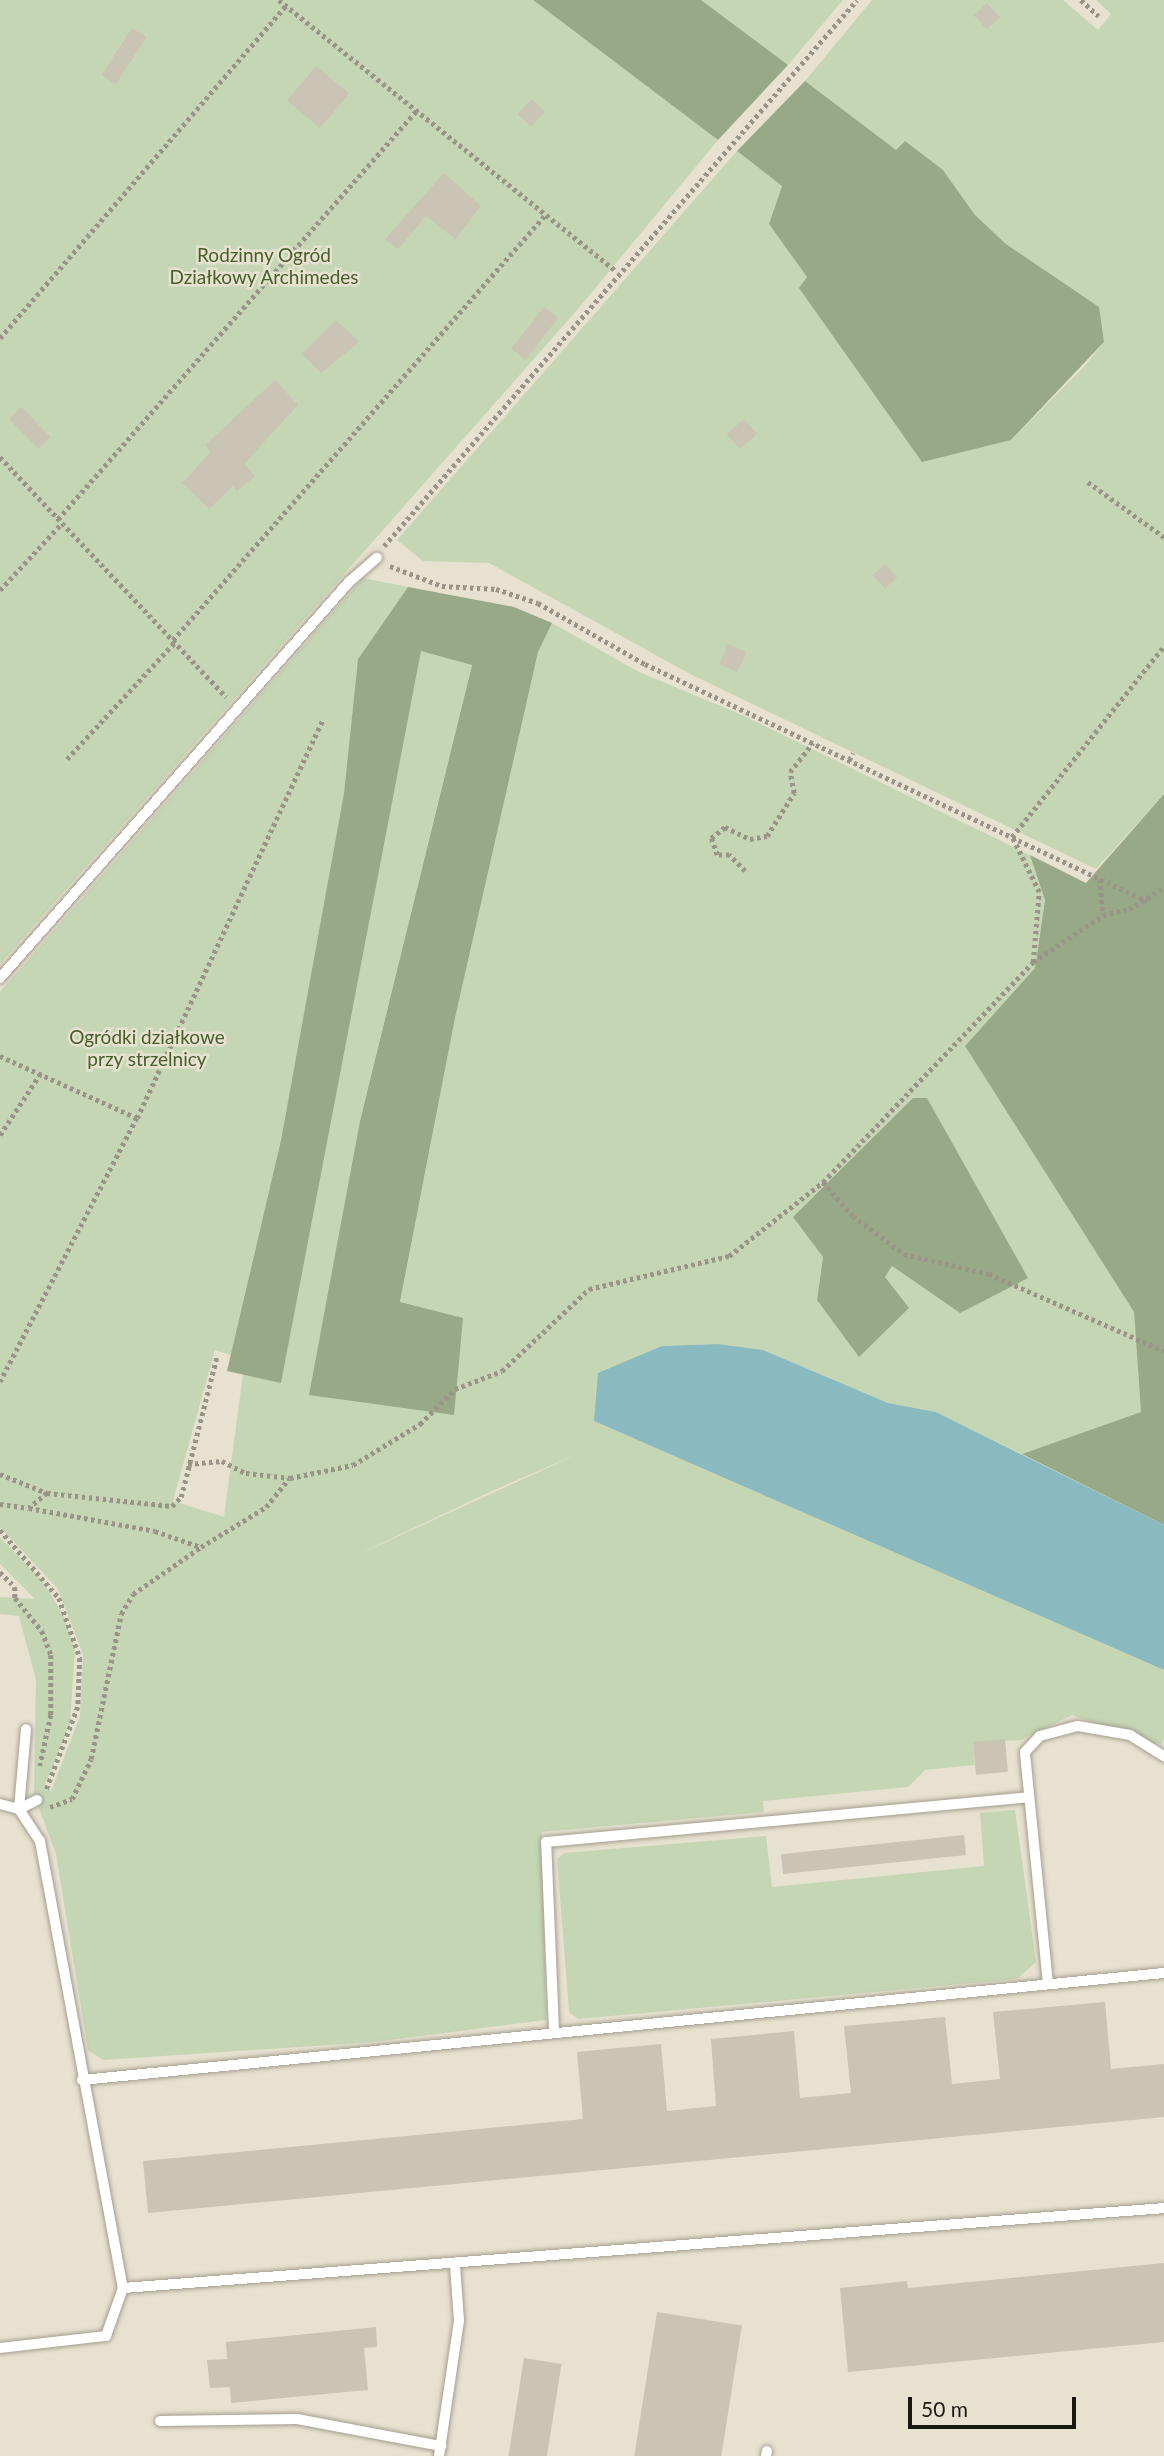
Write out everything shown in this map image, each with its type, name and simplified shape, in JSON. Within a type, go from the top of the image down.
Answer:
[{"type":"lane","points":[[0,978],[349,582],[377,558]]},
{"type":"lane","points":[[1048,1984],[1025,1752],[1040,1736],[1078,1726],[1130,1735],[1164,1755]]},
{"type":"lane","points":[[0,2348],[106,2336],[123,2288],[82,2080],[40,1841],[19,1809],[26,1729]]},
{"type":"lane","points":[[19,1809],[38,1795]]},
{"type":"lane","points":[[554,2030],[546,1842],[1029,1797]]},
{"type":"lane","points":[[0,1804],[19,1809]]},
{"type":"lane","points":[[82,2080],[554,2030],[1164,1973]]},
{"type":"lane","points":[[123,2288],[455,2265],[1164,2208]]},
{"type":"lane","points":[[160,2421],[297,2419],[440,2451],[459,2321],[455,2265]]},
{"type":"path","points":[[279,0],[617,272]]},
{"type":"path","points":[[1081,0],[1099,16]]},
{"type":"path","points":[[855,1],[392,531],[377,558],[442,586],[496,589],[538,603],[645,664],[1147,901]]},
{"type":"path","points":[[0,338],[286,6]]},
{"type":"path","points":[[0,590],[416,111]]},
{"type":"path","points":[[68,759],[545,215]]},
{"type":"path","points":[[0,457],[230,701]]},
{"type":"path","points":[[1088,482],[1164,537]]},
{"type":"path","points":[[1012,837],[1164,646]]},
{"type":"path","points":[[0,1382],[136,1118],[323,719]]},
{"type":"path","points":[[745,871],[730,854],[717,855],[711,838],[725,827],[750,839],[767,836],[794,793],[790,772],[813,743]]},
{"type":"path","points":[[849,760],[853,752]]},
{"type":"path","points":[[1012,837],[1039,892],[1033,962]]},
{"type":"path","points":[[1100,879],[1104,915]]},
{"type":"path","points":[[188,1464],[222,1461],[246,1473],[290,1478],[342,1469],[412,1430],[455,1389],[502,1371],[589,1289],[729,1256],[823,1181],[1033,962],[1104,915],[1147,901],[1164,888]]},
{"type":"path","points":[[0,1056],[136,1118]]},
{"type":"path","points":[[0,1135],[40,1074]]},
{"type":"path","points":[[823,1181],[891,1248],[989,1274],[1164,1351]]},
{"type":"path","points":[[0,1474],[47,1493],[172,1506],[188,1464],[217,1356]]},
{"type":"path","points":[[0,1530],[59,1598],[80,1658],[72,1731],[38,1795],[55,1808],[76,1793],[104,1716],[121,1614],[133,1594],[266,1507],[290,1478]]},
{"type":"path","points":[[29,1508],[47,1493]]},
{"type":"path","points":[[0,1504],[155,1531],[201,1548]]},
{"type":"path","points":[[0,1572],[15,1587],[15,1598],[42,1631],[51,1655],[51,1715],[38,1773]]},
{"type":"green space","name":"Rodzinny Ogród Działkowy Archimedes","points":[[0,0],[533,0],[718,140],[578,309],[0,964]]},
{"type":"green space","points":[[533,0],[701,0],[788,65],[718,140]]},
{"type":"green space","points":[[701,0],[843,0],[788,65]]},
{"type":"green space","points":[[872,0],[1063,0],[1098,30],[1111,14],[1096,0],[1164,0],[1164,794],[1096,869],[690,674],[489,563],[423,561],[397,540],[737,151],[782,186],[769,224],[808,278],[1011,440],[1083,368],[1104,342],[1098,307],[1006,244],[975,215],[943,170],[896,151],[805,81]]},
{"type":"green space","points":[[805,81],[896,150],[905,141],[943,170],[975,215],[1006,244],[1099,307],[1104,342],[1011,440],[922,462],[799,288],[807,277],[769,224],[782,186],[737,151]]},
{"type":"green space","name":"Ogródki działkowe przy strzelnicy","points":[[363,578],[408,587],[358,659],[344,793],[281,1140],[231,1355],[215,1350],[173,1501],[224,1517],[243,1374],[281,1382],[421,650],[472,664],[360,1121],[310,1395],[400,1303],[455,1018],[538,651],[552,623],[639,672],[742,715],[1030,855],[1045,900],[1035,968],[965,1046],[1134,1312],[1141,1412],[1022,1454],[936,1412],[888,1403],[763,1350],[718,1344],[662,1346],[594,1421],[1164,1670],[1162,1745],[1072,1715],[1021,1740],[973,1742],[975,1765],[925,1770],[908,1787],[763,1801],[764,1812],[542,1832],[546,2020],[374,2042],[103,2060],[88,2050],[56,1854],[34,1795],[36,1680],[19,1616],[0,1614],[0,1597],[35,1599],[0,1564],[0,1537],[40,1578],[63,1614],[75,1649],[70,1724],[44,1787],[51,1791],[80,1716],[83,1655],[58,1589],[0,1527],[0,992]],"holes":[[[885,1129],[960,1313],[892,1266],[885,1277],[817,1300],[823,1257],[793,1217]],[[582,1452],[366,1551],[365,1551],[492,1491]]]},
{"type":"green space","points":[[408,587],[514,607],[552,623],[538,652],[455,1018],[400,1302],[463,1318],[454,1415],[309,1395],[360,1121],[472,665],[421,651],[281,1383],[227,1371],[281,1140],[344,793],[358,659]]},
{"type":"green space","points":[[1164,794],[1164,1525],[1022,1454],[1141,1412],[1134,1312],[965,1046],[1035,968],[1045,900],[1030,855],[1086,883]]},
{"type":"green space","points":[[913,1098],[927,1098],[1028,1278],[960,1313],[892,1266],[885,1277],[909,1308],[859,1357],[817,1300],[823,1257],[793,1217]]},
{"type":"green space","points":[[1015,1810],[1036,1962],[1017,1979],[578,2019],[569,2012],[557,1859],[564,1853],[766,1836],[772,1887],[984,1866],[980,1813]]},
{"type":"water","points":[[718,1344],[763,1350],[888,1403],[936,1412],[1164,1525],[1164,1670],[594,1421],[598,1373],[662,1346]]},
{"type":"building","points":[[987,3],[1000,17],[987,29],[974,15]]},
{"type":"building","points":[[132,28],[146,37],[116,84],[102,75]]},
{"type":"building","points":[[316,66],[349,94],[320,128],[287,100]]},
{"type":"building","points":[[532,99],[545,111],[531,127],[518,114]]},
{"type":"building","points":[[444,173],[481,206],[455,239],[426,216],[398,249],[385,239]]},
{"type":"building","points":[[544,307],[558,318],[526,360],[511,349]]},
{"type":"building","points":[[336,320],[359,342],[321,373],[302,354]]},
{"type":"building","points":[[275,380],[298,405],[244,464],[255,476],[237,491],[233,486],[209,509],[182,483],[211,452],[205,445]]},
{"type":"building","points":[[21,407],[51,437],[39,449],[9,419]]},
{"type":"building","points":[[744,419],[757,434],[740,449],[727,434]]},
{"type":"building","points":[[885,564],[897,577],[885,589],[873,576]]},
{"type":"building","points":[[728,644],[746,652],[737,672],[719,664]]},
{"type":"building","points":[[1005,1739],[1008,1772],[976,1775],[973,1742]]},
{"type":"building","points":[[964,1835],[966,1855],[783,1874],[781,1854]]},
{"type":"building","points":[[1105,2002],[1111,2069],[1164,2064],[1164,2117],[148,2213],[143,2161],[583,2119],[577,2052],[661,2044],[667,2111],[716,2106],[711,2039],[794,2031],[800,2098],[851,2093],[844,2026],[945,2017],[952,2084],[1000,2079],[993,2012]]},
{"type":"building","points":[[1164,2263],[1164,2342],[848,2372],[840,2288],[907,2281],[908,2288]]},
{"type":"building","points":[[657,2312],[742,2325],[721,2456],[634,2456]]},
{"type":"building","points":[[376,2327],[377,2347],[364,2348],[368,2390],[231,2403],[230,2387],[210,2388],[207,2360],[227,2359],[226,2342]]},
{"type":"building","points":[[524,2358],[562,2364],[547,2456],[509,2456]]}]
